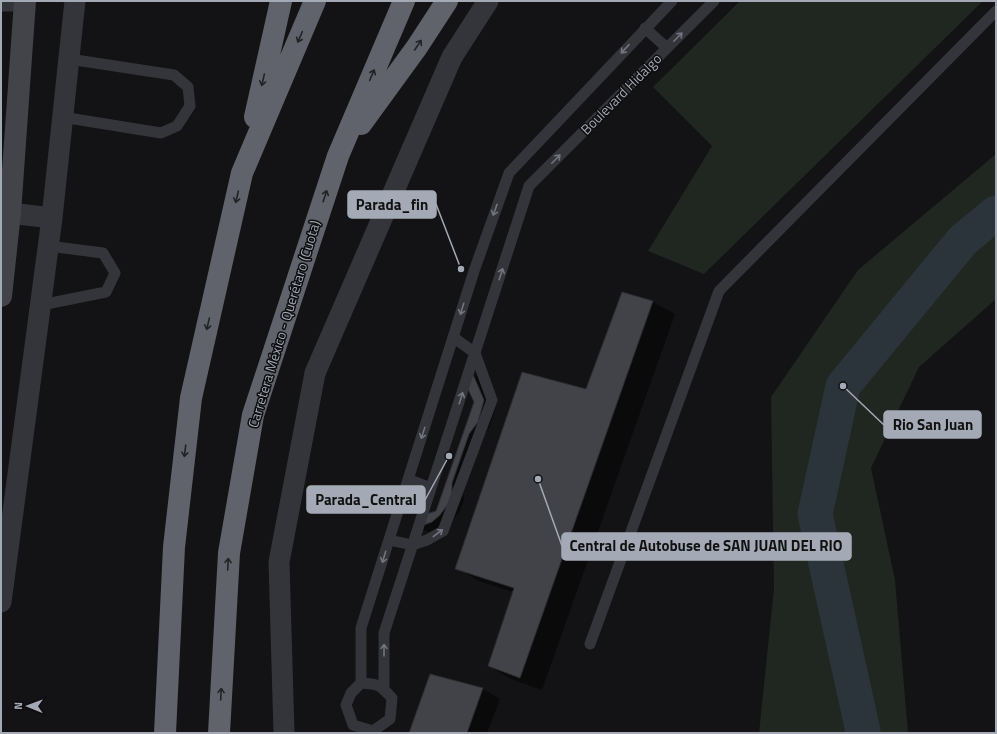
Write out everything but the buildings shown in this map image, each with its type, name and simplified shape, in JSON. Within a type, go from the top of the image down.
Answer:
[{"type":"highway","points":[[165,733],[174,547],[191,398],[281,1]]},
{"type":"highway","points":[[242,173],[315,1]]},
{"type":"highway","name":"Carretera México - Querétaro (Cuota)","points":[[219,733],[229,553],[253,415],[338,156],[404,1]]},
{"type":"highway","points":[[338,156],[417,46],[447,1]]},
{"type":"street","points":[[1,2],[25,1],[6,213],[1,296]]},
{"type":"street","points":[[1,602],[52,218],[75,1]]},
{"type":"street","points":[[284,733],[279,562],[315,373],[452,57],[488,1]]},
{"type":"street","points":[[6,213],[52,218]]},
{"type":"lane","name":"Boulevard Hidalgo","points":[[453,337],[508,173],[672,1]]},
{"type":"lane","name":"Boulevard Hidalgo","points":[[476,353],[529,186],[714,1]]},
{"type":"lane","points":[[590,644],[719,291],[996,11]]},
{"type":"lane","points":[[645,28],[667,48]]},
{"type":"lane","points":[[62,117],[161,133],[177,126],[190,106],[188,87],[174,75],[68,58]]},
{"type":"lane","points":[[40,305],[106,292],[115,273],[103,253],[48,246]]},
{"type":"lane","points":[[361,684],[361,628],[453,337],[476,353],[492,400],[443,531],[427,540],[412,545],[389,540]]},
{"type":"lane","points":[[384,689],[384,633],[476,353]]},
{"type":"lane","points":[[408,479],[431,488]]},
{"type":"lane","points":[[361,684],[376,684],[384,689],[392,698],[390,719],[373,731],[353,725],[346,705],[351,693],[361,684]]},
{"type":"shaded area","points":[[740,1],[983,1],[704,274],[648,251],[712,146],[653,87]]},
{"type":"shaded area","points":[[996,154],[996,299],[919,367],[871,468],[895,580],[908,733],[759,733],[774,588],[771,397],[858,270]]},
{"type":"waterway","points":[[862,733],[863,731],[815,514],[843,386],[963,240],[996,213]]},
{"type":"place","name":"Parada_fin","points":[[461,269]]},
{"type":"place","name":"Rio San Juan","points":[[843,386]]},
{"type":"place","name":"Parada_Central","points":[[449,456]]},
{"type":"place","name":"Central de Autobuse de SAN JUAN DEL RIO","points":[[538,479]]}]
